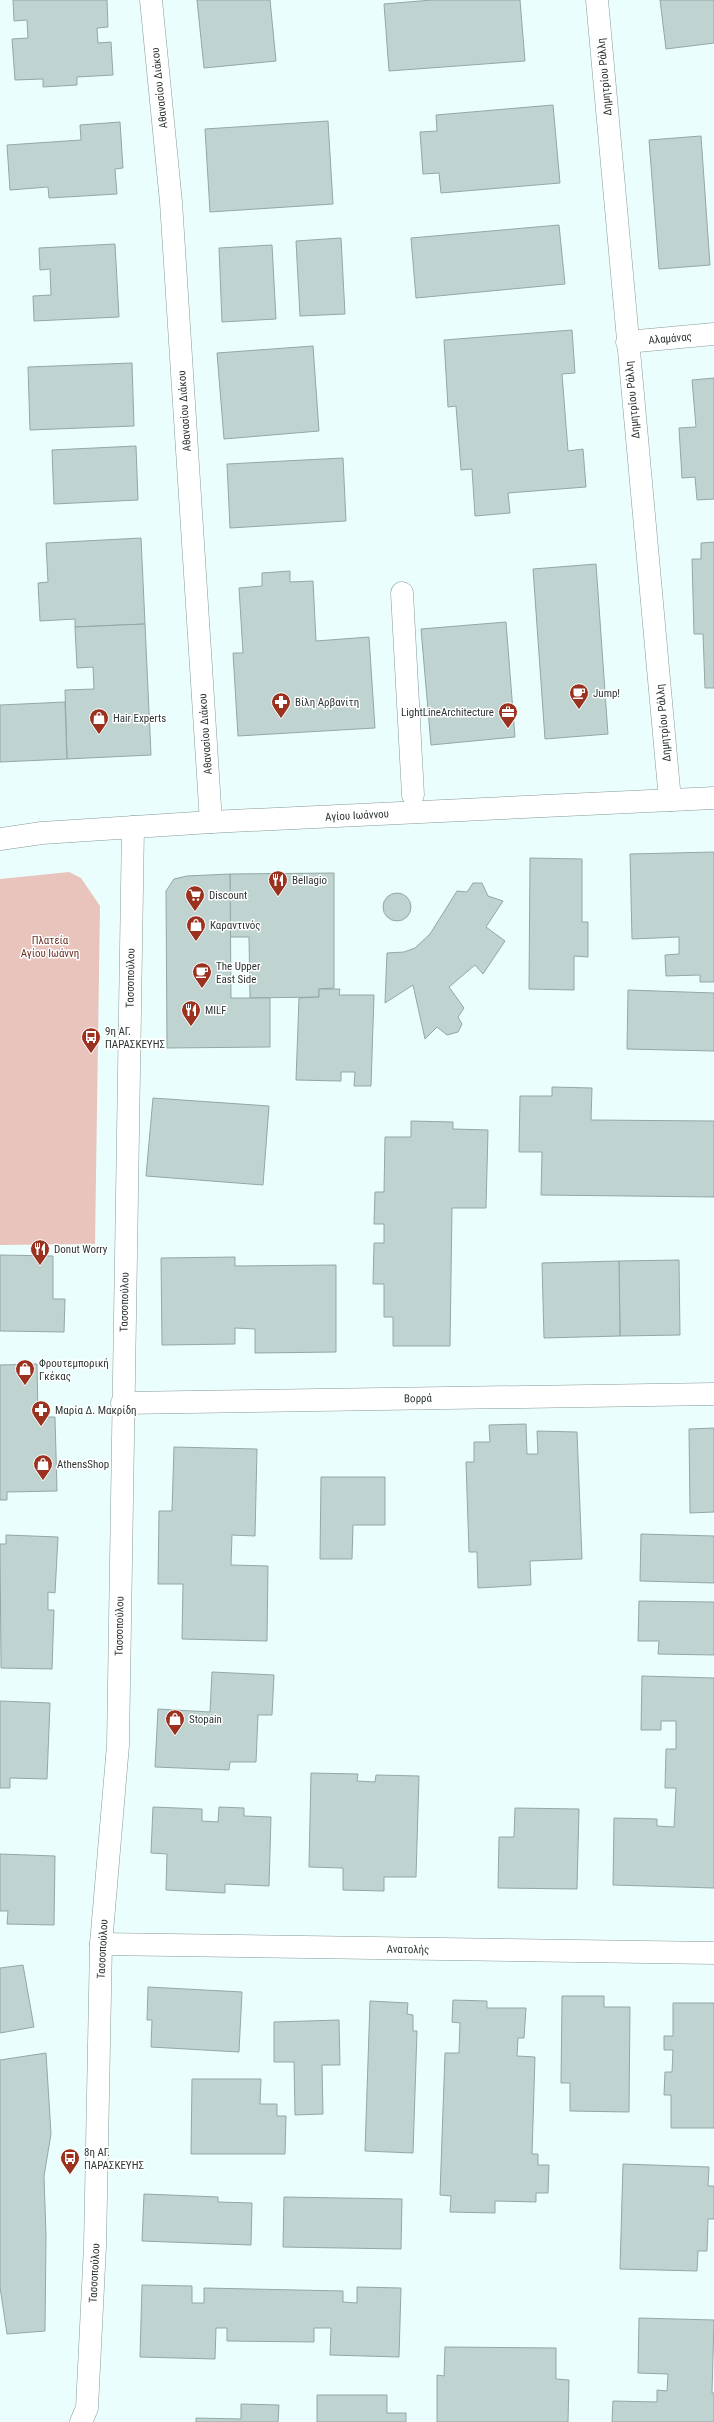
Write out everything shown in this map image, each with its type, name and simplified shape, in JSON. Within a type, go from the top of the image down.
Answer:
[{"type":"street","name":"Αθανασίου Διάκου","points":[[151,0],[171,202],[211,822]]},
{"type":"street","name":"Δημητρίου Ράλλη","points":[[597,0],[627,342],[670,800]]},
{"type":"street","name":"Αλαμάνας","points":[[627,342],[714,334]]},
{"type":"street","points":[[402,593],[413,795]]},
{"type":"street","name":"Αγίου Ιωάννου","points":[[0,839],[42,833],[211,822],[714,798]]},
{"type":"street","name":"Τασσοπούλου","points":[[81,2422],[87,2408],[96,2246],[101,1944],[118,1746],[122,1403],[133,828]]},
{"type":"street","name":"Βορρά","points":[[122,1403],[714,1394]]},
{"type":"street","name":"Ανατολής","points":[[101,1944],[714,1953]]},
{"type":"green space","name":"Πλατεία Αγίου Ιωάννη","points":[[69,872],[81,878],[100,906],[95,1244],[0,1245],[0,879]]},
{"type":"building","points":[[13,0],[107,0],[108,27],[97,28],[98,43],[111,42],[113,75],[77,77],[77,85],[43,87],[43,79],[15,80],[12,39],[28,38],[27,20],[14,21]]},
{"type":"building","points":[[197,0],[270,0],[276,61],[204,68]]},
{"type":"building","points":[[432,0],[520,0],[525,61],[389,71],[384,4]]},
{"type":"building","points":[[660,0],[714,0],[714,43],[666,49]]},
{"type":"building","points":[[553,105],[560,183],[441,193],[439,173],[423,174],[420,132],[437,131],[436,115]]},
{"type":"building","points":[[328,121],[333,204],[210,212],[205,129]]},
{"type":"building","points":[[120,122],[123,168],[115,169],[117,194],[49,198],[48,187],[10,190],[7,145],[81,140],[80,125]]},
{"type":"building","points":[[701,136],[710,265],[659,269],[649,140]]},
{"type":"building","points":[[559,225],[565,284],[416,298],[411,238]]},
{"type":"building","points":[[341,238],[345,314],[300,316],[296,241]]},
{"type":"building","points":[[115,244],[119,317],[34,321],[33,296],[51,295],[50,269],[40,270],[39,248]]},
{"type":"building","points":[[272,245],[276,319],[222,322],[219,248]]},
{"type":"building","points":[[572,330],[575,373],[562,374],[568,451],[583,449],[586,487],[508,493],[510,513],[475,516],[472,469],[461,470],[456,406],[448,407],[444,340]]},
{"type":"building","points":[[313,346],[319,431],[224,439],[217,353]]},
{"type":"building","points":[[132,363],[134,426],[30,430],[28,367]]},
{"type":"building","points":[[714,378],[714,499],[697,500],[695,477],[682,478],[679,428],[696,427],[692,380]]},
{"type":"building","points":[[136,446],[138,500],[54,504],[52,450]]},
{"type":"building","points":[[343,458],[346,521],[230,528],[227,464]]},
{"type":"building","points":[[141,538],[145,624],[75,627],[75,619],[40,621],[38,583],[48,582],[46,543]]},
{"type":"building","points":[[714,542],[714,688],[705,688],[703,634],[694,634],[692,559],[701,559],[701,543]]},
{"type":"building","points":[[596,564],[608,734],[545,739],[533,569]]},
{"type":"building","points":[[290,571],[290,582],[313,581],[316,641],[369,637],[375,728],[238,736],[233,653],[243,653],[239,588],[262,586],[262,573]]},
{"type":"building","points":[[506,622],[515,737],[431,745],[421,629]]},
{"type":"building","points":[[145,624],[151,755],[67,759],[65,690],[94,689],[93,667],[77,668],[75,627]]},
{"type":"building","points":[[65,702],[67,759],[0,762],[0,705]]},
{"type":"building","points":[[714,852],[714,982],[700,982],[700,975],[666,976],[665,955],[679,954],[679,937],[632,939],[630,854]]},
{"type":"building","points":[[530,858],[582,859],[582,922],[588,922],[588,957],[574,956],[574,990],[529,989]]},
{"type":"building","points":[[334,873],[334,988],[319,989],[319,997],[250,998],[249,937],[230,937],[230,874]]},
{"type":"building","points":[[230,874],[231,998],[270,998],[270,1047],[167,1048],[166,891],[174,879],[187,876]]},
{"type":"building","points":[[473,883],[482,883],[488,896],[503,901],[486,927],[505,941],[483,974],[475,965],[449,987],[464,1008],[458,1017],[462,1024],[458,1032],[447,1035],[437,1027],[425,1039],[413,985],[385,1003],[387,953],[404,952],[415,948],[430,934],[457,891],[467,892]]},
{"type":"building","points":[[397,893],[403,894],[407,897],[410,901],[410,913],[407,917],[403,920],[397,921],[391,920],[387,917],[384,913],[383,907],[384,901],[387,897],[391,894]]},
{"type":"building","points":[[319,989],[340,989],[339,995],[374,995],[371,1086],[354,1086],[355,1072],[341,1072],[341,1081],[296,1080],[299,998],[319,997]]},
{"type":"building","points":[[628,990],[714,993],[714,1051],[627,1049]]},
{"type":"building","points":[[552,1087],[592,1088],[591,1120],[714,1121],[714,1197],[541,1195],[542,1152],[519,1152],[520,1096],[552,1096]]},
{"type":"building","points":[[153,1098],[269,1106],[263,1185],[146,1176]]},
{"type":"building","points":[[411,1121],[453,1122],[453,1129],[488,1130],[486,1208],[452,1208],[450,1346],[393,1346],[393,1317],[384,1317],[384,1284],[373,1284],[374,1243],[384,1243],[384,1224],[374,1224],[375,1192],[384,1192],[385,1137],[411,1137]]},
{"type":"building","points":[[0,1255],[53,1256],[53,1299],[65,1299],[64,1332],[0,1331]]},
{"type":"building","points":[[235,1257],[235,1266],[336,1265],[336,1352],[255,1353],[255,1329],[235,1328],[235,1344],[162,1345],[161,1258]]},
{"type":"building","points":[[679,1260],[680,1335],[620,1336],[619,1261]]},
{"type":"building","points":[[619,1261],[620,1336],[544,1338],[542,1263]]},
{"type":"building","points":[[37,1364],[38,1417],[55,1417],[57,1491],[7,1492],[7,1500],[0,1500],[0,1365]]},
{"type":"building","points":[[526,1424],[527,1454],[538,1454],[537,1431],[577,1432],[582,1559],[530,1561],[531,1585],[478,1588],[477,1552],[469,1552],[466,1462],[474,1462],[474,1442],[490,1442],[489,1425]]},
{"type":"building","points":[[714,1428],[714,1512],[690,1513],[689,1429]]},
{"type":"building","points":[[174,1447],[257,1449],[255,1536],[232,1535],[231,1565],[268,1566],[267,1641],[182,1639],[183,1584],[158,1584],[159,1511],[172,1511]]},
{"type":"building","points":[[321,1477],[385,1477],[385,1525],[353,1525],[352,1559],[320,1559]]},
{"type":"building","points":[[641,1534],[714,1536],[714,1583],[640,1581]]},
{"type":"building","points":[[6,1535],[58,1537],[55,1593],[48,1592],[48,1610],[54,1610],[52,1669],[1,1668],[0,1544],[6,1544]]},
{"type":"building","points":[[639,1601],[714,1602],[714,1655],[658,1654],[659,1641],[638,1641]]},
{"type":"building","points":[[212,1672],[274,1675],[272,1715],[258,1715],[256,1762],[230,1762],[229,1770],[155,1767],[158,1709],[210,1712]]},
{"type":"building","points":[[642,1676],[714,1678],[714,1888],[613,1885],[614,1818],[657,1819],[657,1826],[674,1827],[676,1788],[665,1788],[666,1749],[676,1749],[676,1721],[661,1721],[661,1730],[641,1730]]},
{"type":"building","points":[[0,1701],[50,1703],[47,1779],[10,1778],[10,1788],[0,1788]]},
{"type":"building","points":[[311,1773],[358,1774],[357,1781],[375,1782],[376,1775],[419,1776],[416,1877],[384,1877],[384,1891],[343,1890],[343,1868],[309,1867]]},
{"type":"building","points":[[153,1807],[202,1809],[202,1821],[218,1822],[219,1807],[244,1808],[244,1816],[271,1817],[269,1886],[225,1884],[225,1893],[166,1890],[167,1854],[151,1853]]},
{"type":"building","points":[[515,1808],[579,1809],[577,1889],[498,1888],[499,1837],[514,1837]]},
{"type":"building","points":[[0,1854],[55,1856],[54,1925],[7,1924],[8,1911],[0,1911]]},
{"type":"building","points":[[23,1965],[34,2027],[0,2033],[0,1968]]},
{"type":"building","points":[[148,1987],[242,1992],[239,2052],[151,2047],[152,2020],[147,2020]]},
{"type":"building","points":[[562,1996],[604,1996],[604,2007],[630,2007],[629,2112],[570,2111],[570,2083],[561,2083]]},
{"type":"building","points":[[453,2000],[487,2001],[487,2008],[526,2008],[524,2038],[518,2038],[517,2056],[535,2057],[532,2154],[538,2154],[538,2165],[549,2165],[548,2193],[536,2193],[536,2202],[495,2201],[495,2213],[450,2212],[451,2196],[440,2195],[445,2053],[459,2053],[460,2023],[452,2022]]},
{"type":"building","points":[[370,2001],[408,2003],[407,2014],[413,2015],[413,2031],[417,2031],[413,2153],[365,2151]]},
{"type":"building","points":[[673,2003],[714,2003],[714,2128],[671,2128],[671,2095],[664,2095],[665,2072],[672,2072],[673,2050],[664,2050],[664,2036],[673,2036]]},
{"type":"building","points":[[339,2020],[340,2065],[322,2065],[323,2114],[295,2115],[294,2062],[274,2062],[274,2022]]},
{"type":"building","points":[[46,2053],[51,2134],[44,2176],[46,2236],[45,2331],[7,2334],[0,2287],[0,2060]]},
{"type":"building","points":[[192,2079],[261,2079],[260,2104],[277,2104],[277,2116],[286,2116],[285,2154],[191,2154]]},
{"type":"building","points":[[623,2164],[709,2167],[708,2186],[714,2186],[714,2219],[708,2219],[707,2251],[698,2251],[697,2271],[620,2269]]},
{"type":"building","points":[[144,2194],[218,2197],[218,2202],[252,2203],[251,2245],[142,2241]]},
{"type":"building","points":[[284,2197],[402,2199],[401,2249],[283,2247]]},
{"type":"building","points":[[142,2285],[192,2286],[192,2303],[204,2303],[204,2288],[343,2291],[343,2302],[357,2303],[357,2287],[401,2288],[399,2357],[330,2355],[331,2328],[314,2328],[314,2342],[227,2341],[227,2328],[216,2328],[215,2359],[140,2357]]},
{"type":"building","points":[[639,2318],[714,2320],[712,2393],[714,2393],[714,2422],[612,2422],[613,2401],[657,2402],[657,2390],[667,2391],[668,2374],[638,2373]]},
{"type":"building","points":[[445,2347],[556,2348],[556,2379],[569,2380],[568,2422],[437,2422],[437,2375],[444,2376]]},
{"type":"building","points":[[317,2395],[387,2395],[387,2413],[406,2413],[406,2422],[317,2422]]},
{"type":"building","points":[[241,2404],[279,2405],[278,2422],[196,2422],[196,2418],[241,2419]]},
{"type":"place","name":"Jump!","points":[[579,710]]},
{"type":"place","name":"Βίλη Αρβανίτη","points":[[281,719]]},
{"type":"place","name":"LightLineArchitecture","points":[[508,729]]},
{"type":"place","name":"Hair Experts","points":[[99,735]]},
{"type":"place","name":"Bellagio","points":[[278,897]]},
{"type":"place","name":"Discount","points":[[195,912]]},
{"type":"place","name":"Καραντινός","points":[[196,942]]},
{"type":"place","name":"The Upper East Side","points":[[202,989]]},
{"type":"place","name":"MILF","points":[[191,1027]]},
{"type":"place","name":"9η ΑΓ. ΠΑΡΑΣΚΕΥΗΣ","points":[[91,1054]]},
{"type":"place","name":"Donut Worry","points":[[40,1266]]},
{"type":"place","name":"Φρουτεμπορική Γκέκας","points":[[25,1386]]},
{"type":"place","name":"Μαρία Δ. Μακρίδη","points":[[41,1427]]},
{"type":"place","name":"AthensShop","points":[[43,1481]]},
{"type":"place","name":"Stopain","points":[[175,1736]]},
{"type":"place","name":"8η ΑΓ. ΠΑΡΑΣΚΕΥΗΣ","points":[[70,2175]]}]
